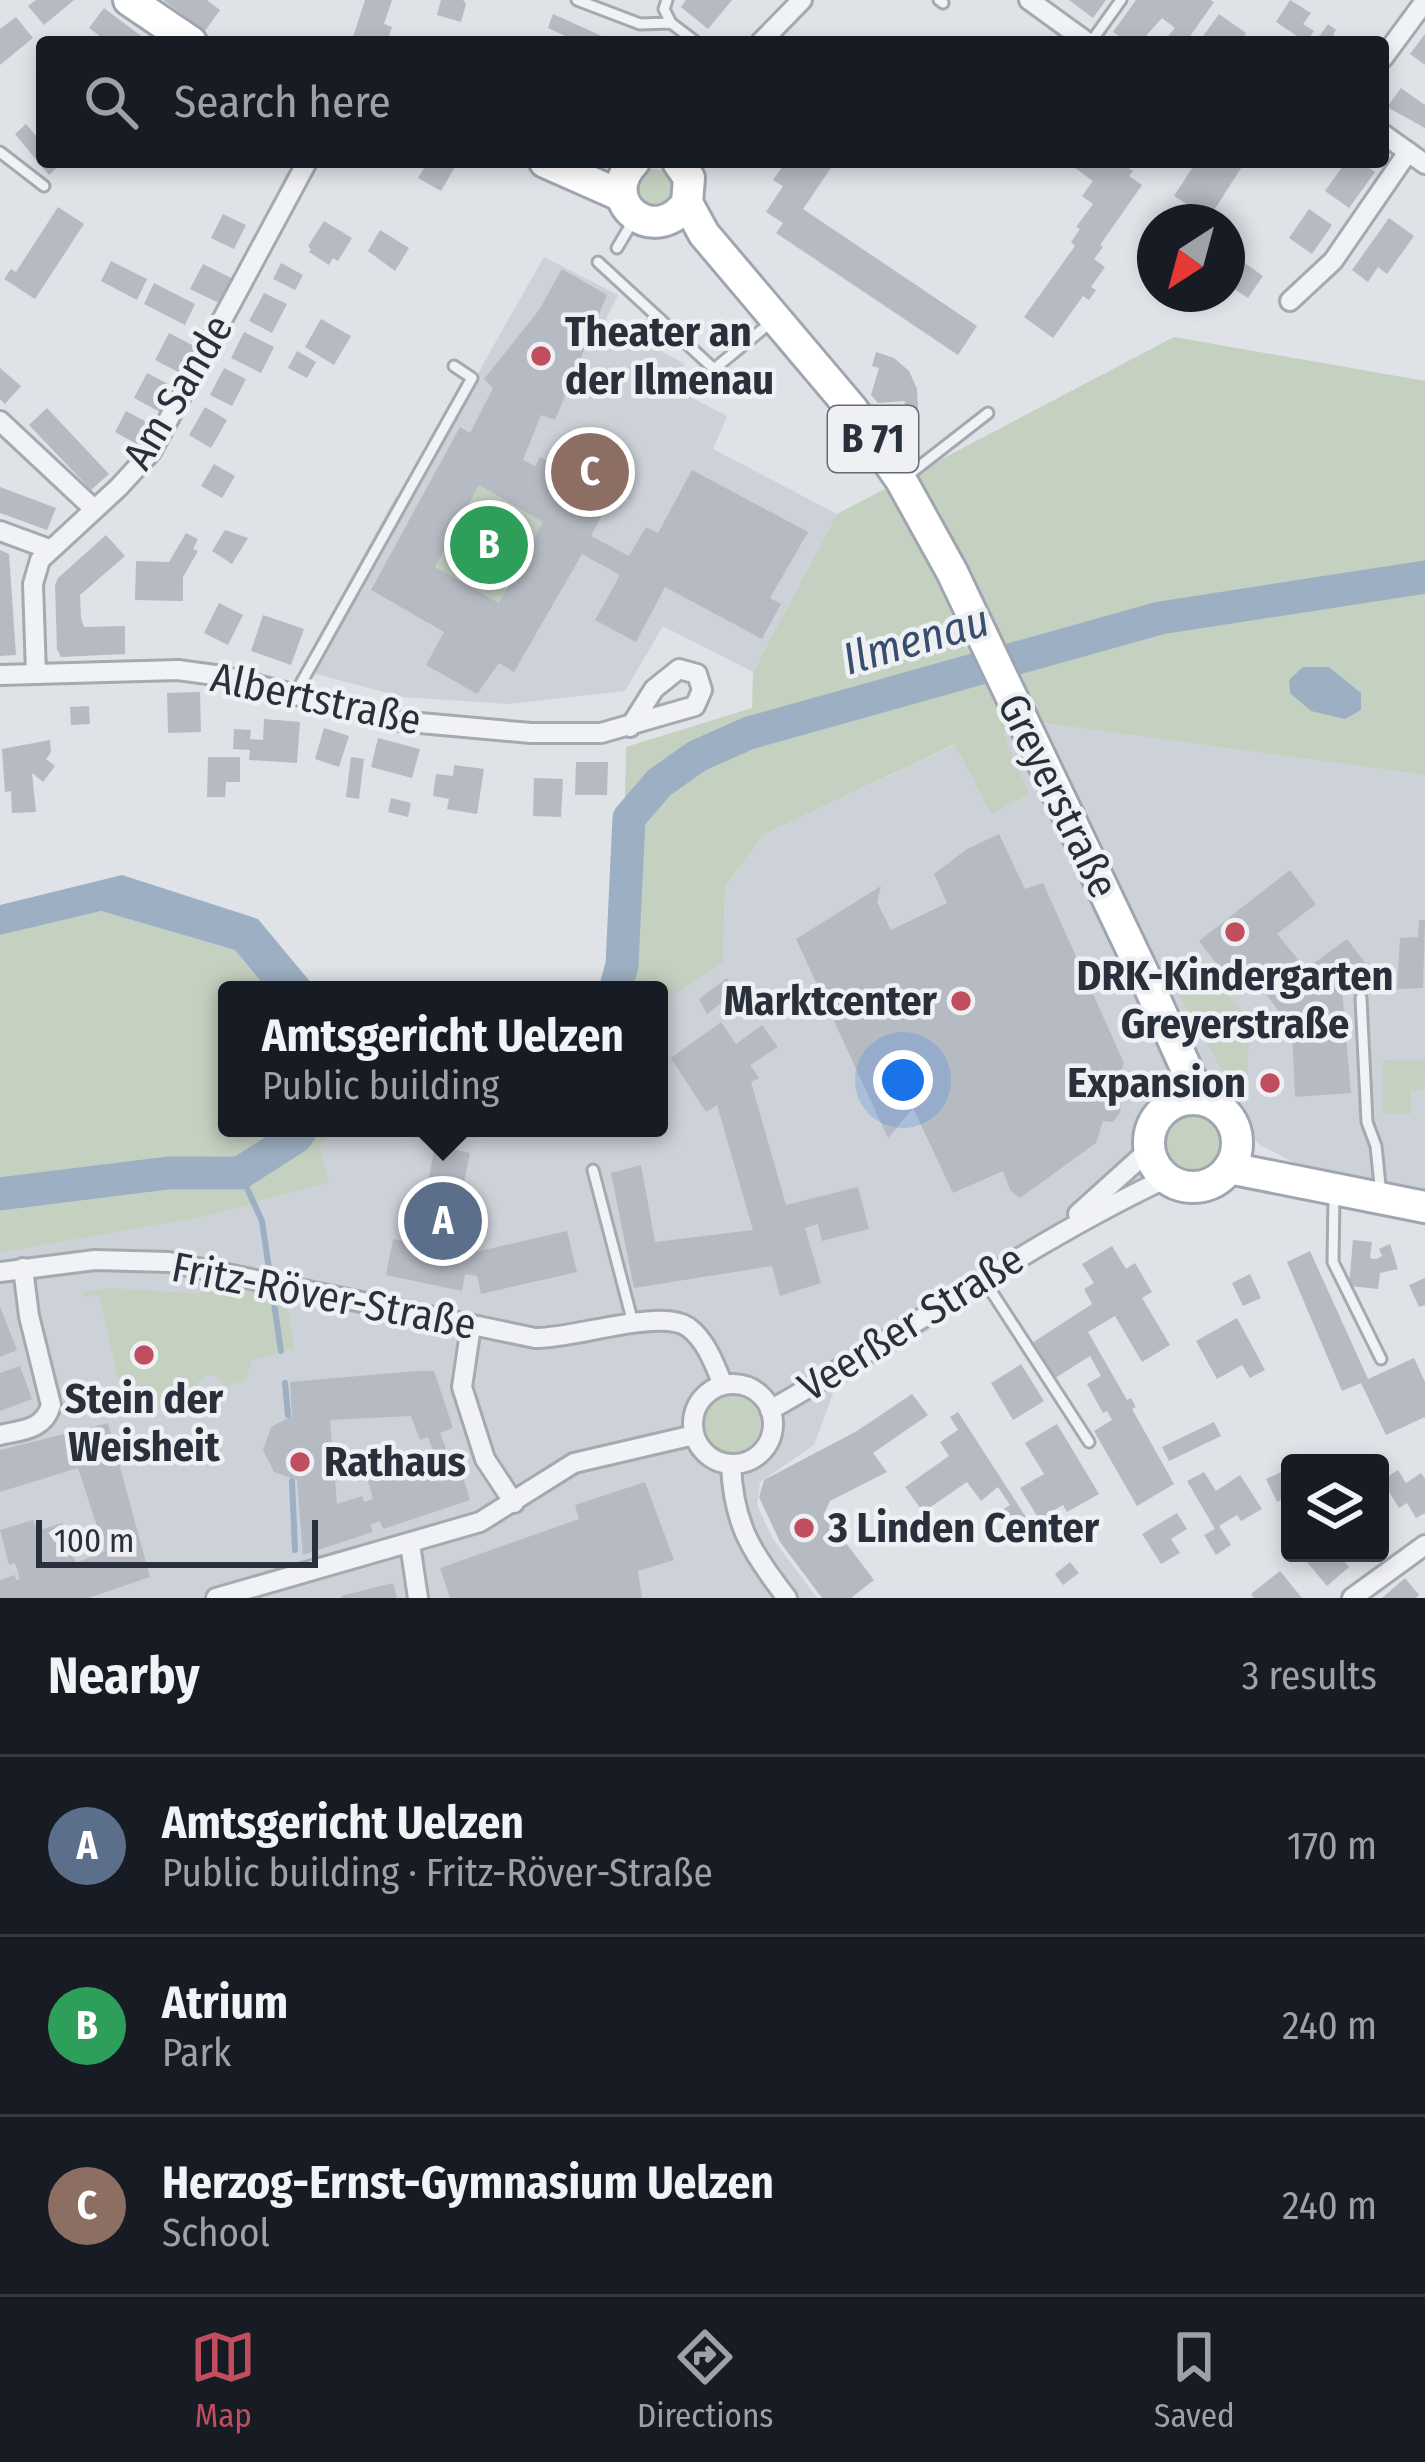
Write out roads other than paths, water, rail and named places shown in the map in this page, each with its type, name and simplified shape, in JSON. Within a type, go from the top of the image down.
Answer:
[{"type":"main road","points":[[129,0],[182,36]]},
{"type":"main road","name":"Greyerstraße","points":[[556,168],[689,245],[774,320]]},
{"type":"main road","points":[[629,168],[623,175],[638,212],[680,213],[690,190],[683,168]]},
{"type":"main road","name":"Greyerstraße","points":[[687,202],[704,234],[852,409],[901,480],[952,572],[1199,1099]]},
{"type":"main road","name":"Greyerstraße","points":[[1144,975],[1168,1077],[1168,1107]]},
{"type":"main road","points":[[1199,1099],[1222,1109],[1231,1119],[1233,1156],[1211,1183],[1177,1184],[1167,1178],[1150,1149],[1153,1126],[1168,1107],[1199,1099]]},
{"type":"main road","points":[[1233,1156],[1325,1187],[1425,1207]]},
{"type":"street","points":[[766,36],[802,0]]},
{"type":"street","points":[[1389,50],[1425,1]]},
{"type":"street","points":[[1041,3],[1082,36]]},
{"type":"street","points":[[1290,301],[1333,261],[1417,158],[1389,138]]},
{"type":"street","name":"Am Sande","points":[[49,549],[151,452],[304,168]]},
{"type":"street","points":[[0,421],[94,509]]},
{"type":"street","points":[[0,531],[49,549],[34,572],[36,674]]},
{"type":"street","name":"Albertstraße","points":[[0,676],[178,670],[435,726],[563,734],[630,727]]},
{"type":"street","name":"Veerßer Straße","points":[[1051,1236],[1150,1149]]},
{"type":"street","name":"Veerßer Straße","points":[[770,1410],[862,1358],[1051,1236],[1167,1178]]},
{"type":"street","name":"Fritz-Röver-Straße","points":[[0,1272],[95,1260],[169,1262],[535,1338],[562,1339],[633,1324],[677,1322],[689,1328],[710,1355],[723,1385]]},
{"type":"street","points":[[0,1436],[44,1421],[52,1399],[29,1316],[23,1268]]},
{"type":"street","points":[[471,1326],[462,1388],[484,1459],[514,1503]]},
{"type":"street","points":[[723,1385],[756,1391],[770,1410],[772,1429],[765,1447],[750,1460],[731,1464],[712,1458],[694,1435],[693,1416],[700,1400],[723,1385]]},
{"type":"street","points":[[216,1598],[480,1522],[574,1463],[694,1435]]},
{"type":"street","points":[[731,1464],[733,1505],[741,1529],[787,1598]]},
{"type":"street","points":[[410,1544],[418,1598]]},
{"type":"street","points":[[1352,1598],[1425,1545]]},
{"type":"lane","points":[[577,0],[640,24],[671,23]]},
{"type":"lane","points":[[1093,36],[1120,0]]},
{"type":"lane","points":[[662,3],[671,23],[688,36]]},
{"type":"lane","points":[[0,152],[44,186]]},
{"type":"lane","points":[[616,248],[638,212]]},
{"type":"lane","points":[[598,262],[714,368],[774,320]]},
{"type":"lane","points":[[295,694],[472,378],[454,366]]},
{"type":"lane","points":[[901,480],[988,413]]},
{"type":"lane","points":[[1361,998],[1367,1122],[1376,1146],[1381,1201]]},
{"type":"lane","points":[[593,1170],[633,1324]]},
{"type":"lane","points":[[1325,1187],[1333,1262],[1381,1359]]},
{"type":"lane","points":[[984,1280],[1088,1442]]},
{"type":"water","points":[[1303,667],[1329,667],[1361,693],[1361,710],[1345,719],[1311,711],[1290,693],[1289,680]]},
{"type":"water","points":[[122,875],[258,919],[310,981],[261,981],[235,950],[101,911],[0,935],[0,905]]},
{"type":"waterway","name":"Ilmenau","points":[[618,981],[629,818],[659,783],[697,756],[749,733],[1160,618],[1425,577]]},
{"type":"waterway","points":[[0,1194],[168,1173],[240,1173],[296,1137]]},
{"type":"waterway","points":[[240,1173],[262,1221],[281,1351]]},
{"type":"waterway","points":[[285,1383],[288,1415]]},
{"type":"waterway","points":[[292,1481],[295,1550]]},
{"type":"place","name":"Theater an der Ilmenau","points":[[541,356]]},
{"type":"place","name":"Herzog-Ernst-Gymnasium Uelzen","points":[[590,472]]},
{"type":"place","name":"Atrium","points":[[489,545]]},
{"type":"place","name":"DRK-Kindergarten Greyerstraße","points":[[1235,932]]},
{"type":"place","name":"Marktcenter","points":[[961,1001]]},
{"type":"place","name":"Expansion","points":[[1270,1083]]},
{"type":"place","name":"Amtsgericht Uelzen","points":[[443,1221]]},
{"type":"place","name":"Stein der Weisheit","points":[[144,1355]]},
{"type":"place","name":"Rathaus","points":[[300,1462]]},
{"type":"place","name":"3 Linden Center","points":[[804,1528]]}]
